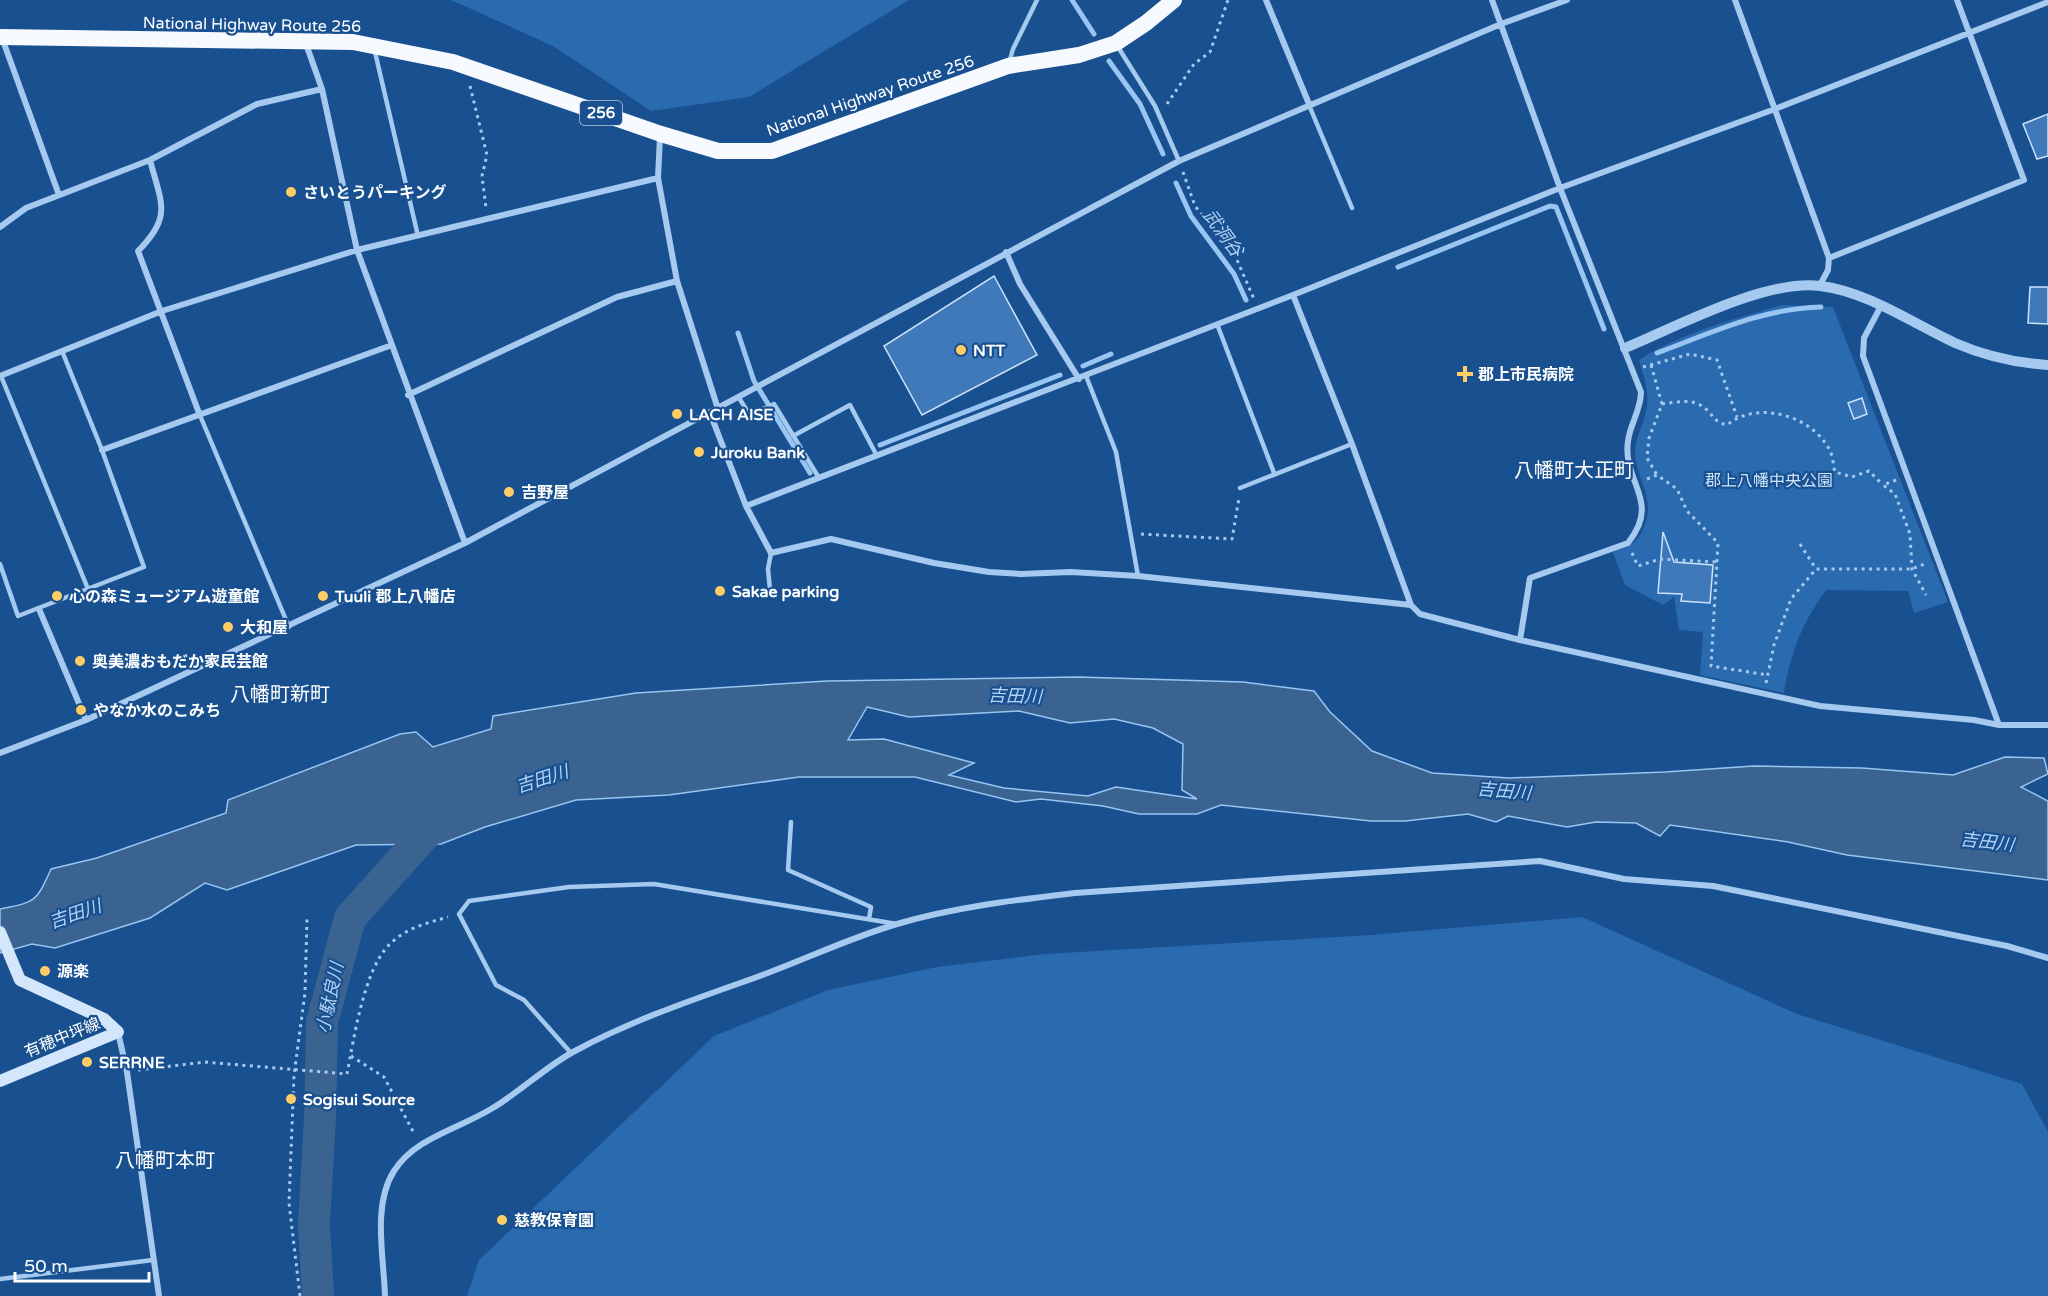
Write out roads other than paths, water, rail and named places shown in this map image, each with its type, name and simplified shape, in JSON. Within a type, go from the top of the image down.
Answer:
[{"type":"highway","name":"National Highway Route 256","points":[[1,37],[353,42],[466,66],[660,134],[718,151],[772,152],[1008,66],[1079,56],[1116,43],[1146,23],[1174,0]]},
{"type":"main road","name":"有穂中坪線","points":[[0,932],[20,980],[104,1019],[118,1032],[0,1081]]},
{"type":"street","points":[[1266,0],[1309,104]]},
{"type":"street","points":[[1491,0],[1560,188],[1641,392],[1641,406],[1628,440],[1628,455],[1643,502],[1638,530],[1628,543],[1530,578],[1520,640]]},
{"type":"street","points":[[0,753],[86,720],[465,543],[1179,161],[1501,24],[1567,0]]},
{"type":"street","points":[[1735,0],[1829,258],[1828,270],[1820,285]]},
{"type":"street","points":[[1829,258],[2024,180],[1957,0]]},
{"type":"street","points":[[746,506],[1079,379],[1560,188],[1775,109],[2048,2]]},
{"type":"street","points":[[1,37],[59,195]]},
{"type":"street","points":[[305,41],[322,89],[357,250],[408,395],[465,543]]},
{"type":"street","points":[[0,227],[26,208],[150,160],[257,104],[322,89]]},
{"type":"street","points":[[660,134],[658,178],[676,281],[718,409]]},
{"type":"street","points":[[150,160],[163,213],[153,236],[138,250],[199,413]]},
{"type":"street","points":[[0,376],[162,311],[357,250],[658,178]]},
{"type":"street","points":[[1006,252],[1020,284],[1079,379]]},
{"type":"street","points":[[408,395],[617,297],[676,281]]},
{"type":"street","points":[[1625,348],[1752,296],[1791,287],[1820,285],[1881,306],[1957,343],[1997,358],[2048,365]]},
{"type":"street","points":[[1293,295],[1352,444],[1411,605],[1420,614],[1520,640],[1820,706],[1974,720],[1999,725],[2048,725]]},
{"type":"street","points":[[1881,306],[1864,338],[1863,356],[1909,475],[1937,559],[1999,725]]},
{"type":"street","points":[[102,450],[392,345]]},
{"type":"street","points":[[710,413],[746,506],[771,553],[831,539],[934,563],[989,572],[1022,574],[1071,572],[1138,576],[1411,605]]},
{"type":"street","points":[[39,609],[86,720]]},
{"type":"street","points":[[385,1296],[382,1213],[385,1191],[398,1165],[420,1144],[479,1116],[508,1099],[571,1053],[651,1015],[897,924],[1005,901],[1075,893],[1540,861],[1624,879],[1713,886],[2007,946],[2048,958]]},
{"type":"street","points":[[118,1032],[127,1072],[159,1296]]},
{"type":"lane","points":[[1008,66],[1013,49],[1037,0]]},
{"type":"lane","points":[[1116,43],[1159,116],[1179,161]]},
{"type":"lane","points":[[373,46],[418,236]]},
{"type":"lane","points":[[1309,104],[1352,208]]},
{"type":"lane","points":[[1217,324],[1275,473]]},
{"type":"lane","points":[[0,564],[18,616],[144,567],[102,450],[62,351]]},
{"type":"lane","points":[[0,376],[88,589]]},
{"type":"lane","points":[[1086,376],[1116,453],[1138,576]]},
{"type":"lane","points":[[739,398],[750,415],[774,404],[819,478]]},
{"type":"lane","points":[[793,436],[850,405],[877,456]]},
{"type":"lane","points":[[199,413],[289,627]]},
{"type":"lane","points":[[1240,488],[1352,444]]},
{"type":"lane","points":[[770,590],[771,553]]},
{"type":"lane","points":[[791,822],[788,870],[871,907],[870,919]]},
{"type":"lane","points":[[571,1053],[524,1000],[496,985],[459,914],[469,901],[569,887],[654,884],[897,924]]},
{"type":"lane","points":[[0,1279],[153,1260]]},
{"type":"water","name":"吉田川","points":[[1078,677],[1243,682],[1314,691],[1330,712],[1372,751],[1432,773],[1509,778],[1754,766],[1862,768],[1953,775],[2005,757],[2044,758],[2048,774],[2021,787],[2048,801],[2048,880],[1847,855],[1788,842],[1670,825],[1660,836],[1636,823],[1596,822],[1567,827],[1508,816],[1496,822],[1468,814],[1405,821],[1371,821],[1221,805],[1197,814],[1139,814],[1103,806],[1041,799],[1016,802],[915,777],[799,777],[669,795],[576,800],[485,827],[441,844],[356,845],[227,890],[205,883],[150,918],[55,948],[32,944],[0,953],[0,909],[21,905],[33,899],[42,889],[51,869],[97,858],[226,813],[228,800],[400,734],[416,732],[433,747],[491,729],[493,716],[636,693],[827,681]],"holes":[[[867,707],[909,717],[1019,711],[1070,723],[1114,719],[1153,728],[1183,744],[1182,790],[1197,799],[1116,787],[1088,796],[1004,788],[949,775],[974,763],[884,739],[848,740]]]},
{"type":"waterway","name":"武洞谷","points":[[1072,0],[1094,34]]},
{"type":"waterway","name":"武洞谷","points":[[1109,61],[1140,104],[1163,154]]},
{"type":"waterway","name":"武洞谷","points":[[1176,183],[1191,216],[1234,274],[1246,300]]},
{"type":"waterway","points":[[1398,267],[1550,206],[1556,207],[1604,329]]},
{"type":"waterway","points":[[1657,353],[1758,317],[1800,308],[1821,307]]},
{"type":"waterway","points":[[738,333],[754,381],[810,473]]},
{"type":"waterway","points":[[1083,366],[1111,354]]},
{"type":"waterway","points":[[880,445],[1060,375]]},
{"type":"waterway","name":"小駄良川","points":[[318,1296],[314,1224],[320,1118],[322,1022],[350,918],[444,813]]},
{"type":"place","name":"さいとうパーキング","points":[[291,192]]},
{"type":"place","name":"NTT","points":[[961,350]]},
{"type":"place","name":"郡上市民病院","points":[[1465,374]]},
{"type":"place","name":"LACH AISE","points":[[677,414]]},
{"type":"place","name":"Juroku Bank","points":[[699,452]]},
{"type":"place","name":"吉野屋","points":[[509,492]]},
{"type":"place","name":"Sakae parking","points":[[720,591]]},
{"type":"place","name":"心の森ミュージアム遊童館","points":[[57,596]]},
{"type":"place","name":"Tuuli 郡上八幡店","points":[[323,596]]},
{"type":"place","name":"大和屋","points":[[228,627]]},
{"type":"place","name":"奥美濃おもだか家民芸館","points":[[80,661]]},
{"type":"place","name":"やなか水のこみち","points":[[81,710]]},
{"type":"place","name":"源楽","points":[[45,971]]},
{"type":"place","name":"SERRNE","points":[[87,1062]]},
{"type":"place","name":"Sogisui Source","points":[[291,1099]]},
{"type":"place","name":"慈教保育園","points":[[502,1220]]},
{"type":"district","name":"八幡町大正町","points":[[1574,470]]},
{"type":"district","name":"八幡町新町","points":[[280,694]]},
{"type":"district","name":"八幡町本町","points":[[165,1160]]},
{"type":"park label","name":"郡上八幡中央公園","points":[[1769,480]]}]
